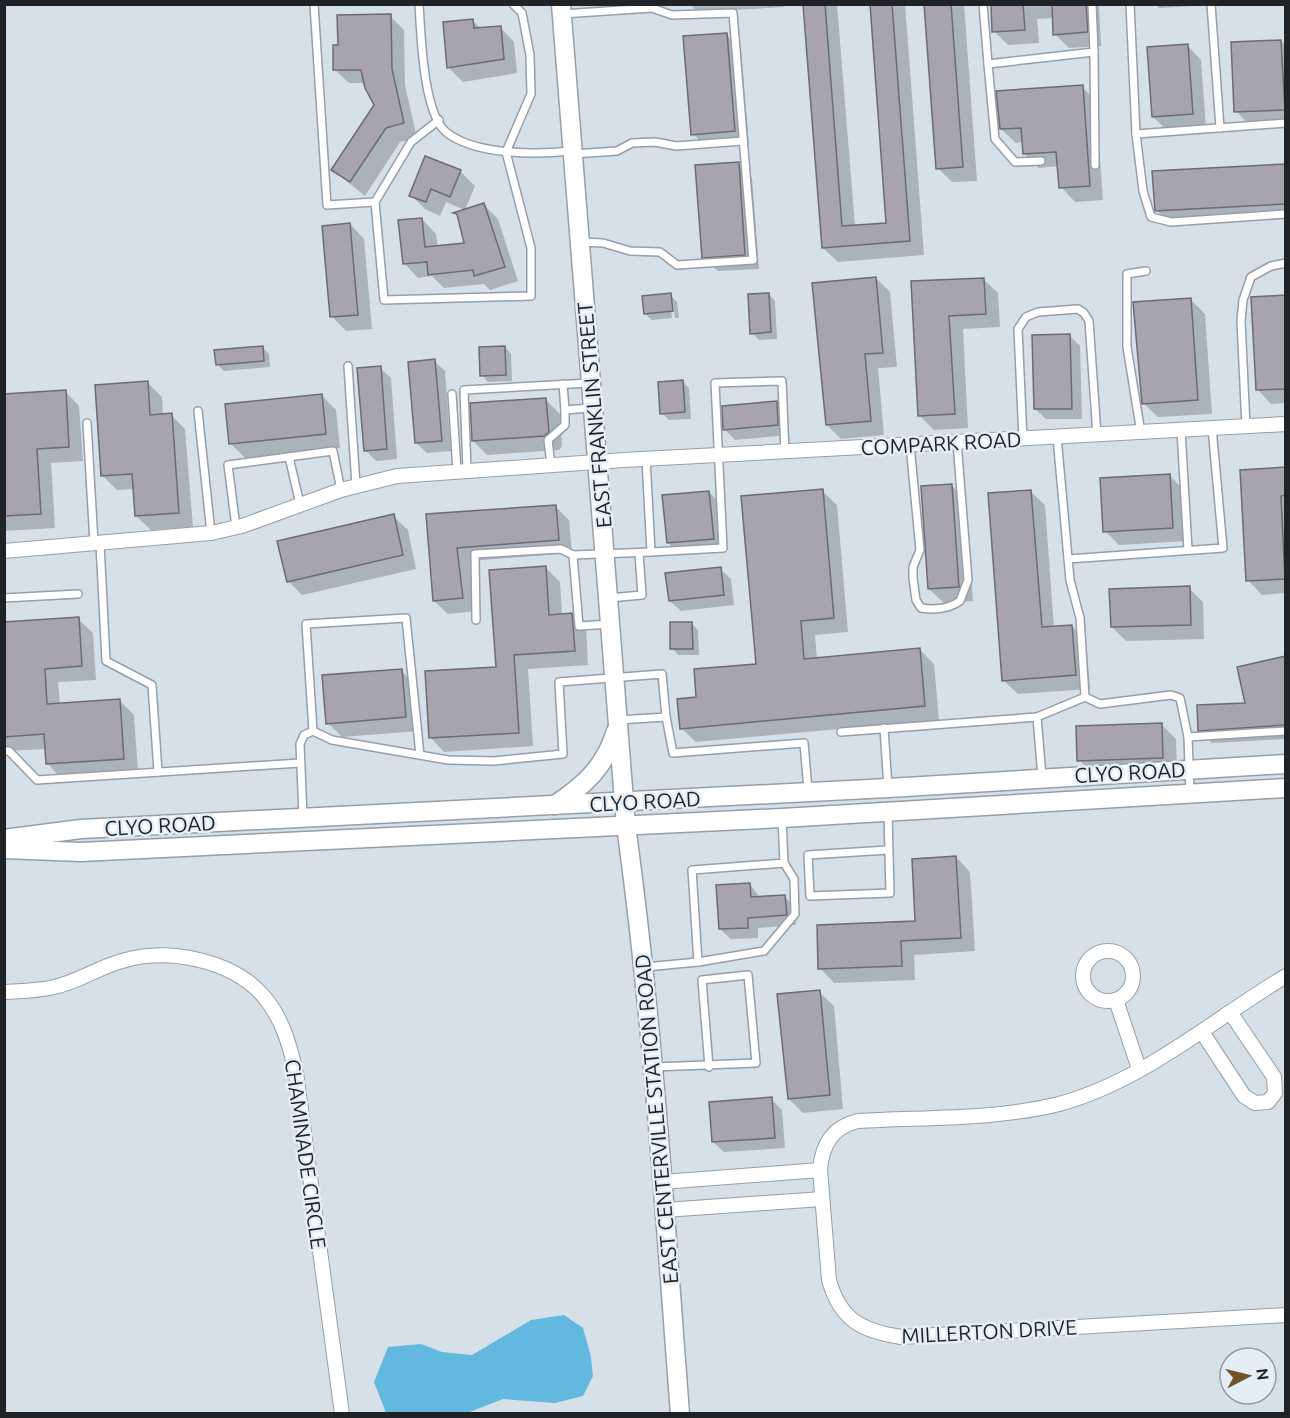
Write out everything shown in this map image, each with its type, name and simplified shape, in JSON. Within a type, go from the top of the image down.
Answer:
[{"type":"street","name":"EAST FRANKLIN STREET","points":[[562,9],[626,826]]},
{"type":"street","name":"COMPARK ROAD","points":[[4,551],[211,533],[236,527],[356,485],[397,476],[646,459],[1286,424]]},
{"type":"street","points":[[554,806],[583,786],[597,771],[610,750],[618,722]]},
{"type":"street","name":"CLYO ROAD","points":[[4,838],[81,830],[888,788],[1286,764]]},
{"type":"street","name":"CLYO ROAD","points":[[4,849],[81,852],[888,813],[1286,788]]},
{"type":"street","name":"EAST CENTERVILLE STATION ROAD","points":[[626,826],[663,1182],[680,1413]]},
{"type":"street","name":"CHAMINADE CIRCLE","points":[[4,992],[56,987],[122,961],[148,956],[181,957],[216,965],[243,978],[265,997],[282,1025],[296,1073],[342,1413]]},
{"type":"street","name":"MILLERTON DRIVE","points":[[1286,976],[1202,1032],[1139,1069],[1081,1097],[1023,1110],[844,1124],[827,1142],[822,1153],[820,1170],[833,1293],[852,1320],[876,1333],[901,1337],[1286,1315]]},
{"type":"street","points":[[1116,1000],[1139,1069]]},
{"type":"street","points":[[1202,1032],[1244,1096],[1255,1103],[1268,1102],[1275,1093],[1274,1077],[1230,1012]]},
{"type":"street","points":[[663,1182],[820,1170]]},
{"type":"street","points":[[665,1210],[822,1199]]},
{"type":"lane","points":[[314,4],[327,205],[375,202]]},
{"type":"lane","points":[[419,4],[428,98],[445,132],[470,143],[506,152],[539,154],[617,151],[632,143],[655,142],[676,146],[743,141]]},
{"type":"lane","points":[[439,120],[411,142],[375,202],[384,300],[531,296],[531,248],[506,152],[531,94],[531,55],[522,13],[513,4]]},
{"type":"lane","points":[[983,4],[995,139],[1015,162],[1041,161]]},
{"type":"lane","points":[[1092,4],[1095,165]]},
{"type":"lane","points":[[1130,4],[1136,134],[1143,192],[1151,217],[1171,222],[1286,214]]},
{"type":"lane","points":[[1211,4],[1220,128]]},
{"type":"lane","points":[[562,9],[662,8],[672,15],[733,13],[753,260],[677,265],[660,252],[630,251],[603,243],[580,242]]},
{"type":"lane","points":[[988,64],[1094,52]]},
{"type":"lane","points":[[1136,134],[1286,123]]},
{"type":"lane","points":[[1246,427],[1242,300],[1251,277],[1271,266],[1286,263]]},
{"type":"lane","points":[[1141,433],[1127,347],[1127,274],[1146,271]]},
{"type":"lane","points":[[1023,439],[1018,328],[1026,317],[1038,312],[1078,309],[1089,321],[1097,435]]},
{"type":"lane","points":[[348,366],[356,485]]},
{"type":"lane","points":[[476,620],[475,554],[561,549],[573,555],[723,548],[716,383],[782,381],[785,452]]},
{"type":"lane","points":[[462,471],[464,390],[591,382]]},
{"type":"lane","points":[[551,465],[548,440],[565,425],[563,384]]},
{"type":"lane","points":[[452,394],[462,471]]},
{"type":"lane","points":[[565,410],[593,408]]},
{"type":"lane","points":[[198,411],[211,533]]},
{"type":"lane","points":[[87,423],[106,661],[152,685],[158,772]]},
{"type":"lane","points":[[1068,559],[1223,548],[1212,429]]},
{"type":"lane","points":[[1180,430],[1188,550]]},
{"type":"lane","points":[[1057,437],[1070,580],[1080,618],[1085,697]]},
{"type":"lane","points":[[910,445],[920,550],[913,567],[916,600],[921,608],[931,609],[948,607],[960,601],[968,580],[957,442]]},
{"type":"lane","points":[[236,527],[228,465],[333,451],[341,490]]},
{"type":"lane","points":[[289,457],[300,504]]},
{"type":"lane","points":[[646,459],[651,552]]},
{"type":"lane","points":[[608,598],[642,595],[639,553]]},
{"type":"lane","points":[[573,555],[579,626],[610,624]]},
{"type":"lane","points":[[4,598],[78,594]]},
{"type":"lane","points":[[313,731],[306,624],[406,618],[420,755]]},
{"type":"lane","points":[[304,818],[300,744],[304,735],[313,731],[332,740],[448,760],[494,761],[563,754],[559,682],[662,674],[666,717],[673,753],[804,743],[808,791]]},
{"type":"lane","points":[[841,732],[1036,717],[1085,697],[1100,704],[1171,695],[1180,698],[1188,737],[1190,795]]},
{"type":"lane","points":[[618,722],[666,717]]},
{"type":"lane","points":[[1036,717],[1042,777]]},
{"type":"lane","points":[[884,728],[888,788]]},
{"type":"lane","points":[[1188,737],[1286,731]]},
{"type":"lane","points":[[4,751],[9,751],[37,780],[300,763]]},
{"type":"lane","points":[[888,813],[890,893],[810,896],[808,855],[888,850]]},
{"type":"lane","points":[[642,967],[755,954],[771,946],[795,914],[794,879],[784,863],[782,818]]},
{"type":"lane","points":[[698,962],[692,870],[784,863]]},
{"type":"lane","points":[[651,1067],[709,1067],[756,1063],[748,975],[702,980],[709,1067]]},
{"type":"water","points":[[564,1315],[583,1328],[591,1357],[593,1376],[583,1396],[555,1403],[503,1399],[467,1413],[386,1413],[374,1382],[388,1347],[421,1344],[442,1352],[472,1355],[531,1320]]},
{"type":"building","points":[[803,4],[825,4],[842,226],[886,223],[870,4],[892,4],[910,241],[822,248]]},
{"type":"building","points":[[924,4],[951,4],[963,167],[936,169]]},
{"type":"building","points":[[991,4],[1023,4],[1025,30],[992,32]]},
{"type":"building","points":[[1052,4],[1086,4],[1088,32],[1053,35]]},
{"type":"building","points":[[391,14],[392,69],[404,123],[386,128],[350,182],[331,170],[374,105],[365,88],[361,70],[333,70],[333,45],[338,45],[337,15]]},
{"type":"building","points":[[473,19],[474,28],[501,26],[504,59],[447,68],[443,22]]},
{"type":"building","points":[[727,33],[735,131],[691,135],[683,36]]},
{"type":"building","points":[[1281,40],[1285,110],[1234,112],[1231,42]]},
{"type":"building","points":[[1188,44],[1193,114],[1152,117],[1147,47]]},
{"type":"building","points":[[1083,85],[1090,186],[1059,188],[1056,152],[1023,154],[1021,128],[1000,129],[996,91]]},
{"type":"building","points":[[425,156],[461,170],[450,197],[431,189],[426,202],[409,196]]},
{"type":"building","points":[[739,162],[745,255],[702,258],[695,165]]},
{"type":"building","points":[[1286,164],[1286,204],[1155,211],[1152,171]]},
{"type":"building","points":[[484,203],[505,267],[474,276],[473,270],[428,275],[427,262],[403,264],[398,220],[422,218],[425,247],[464,243],[457,214],[453,213]]},
{"type":"building","points":[[350,223],[358,315],[330,317],[322,226]]},
{"type":"building","points":[[876,277],[883,353],[865,354],[871,421],[826,425],[812,283]]},
{"type":"building","points":[[984,278],[986,314],[949,316],[955,414],[918,416],[911,281]]},
{"type":"building","points":[[671,293],[673,311],[644,314],[642,296]]},
{"type":"building","points":[[769,293],[771,332],[750,334],[748,294]]},
{"type":"building","points":[[1286,295],[1286,389],[1256,390],[1251,297]]},
{"type":"building","points":[[1191,298],[1198,400],[1142,404],[1133,302]]},
{"type":"building","points":[[1070,334],[1072,409],[1034,409],[1032,335]]},
{"type":"building","points":[[263,346],[264,361],[216,365],[214,350]]},
{"type":"building","points":[[505,346],[506,375],[480,376],[479,347]]},
{"type":"building","points":[[435,359],[442,441],[415,443],[408,362]]},
{"type":"building","points":[[381,366],[387,449],[364,451],[357,368]]},
{"type":"building","points":[[683,380],[685,412],[660,414],[658,382]]},
{"type":"building","points":[[148,381],[150,415],[172,413],[179,513],[135,516],[132,474],[101,476],[95,385]]},
{"type":"building","points":[[66,390],[69,447],[37,449],[41,514],[4,516],[4,394]]},
{"type":"building","points":[[322,394],[326,434],[229,444],[225,404]]},
{"type":"building","points":[[546,398],[549,432],[544,436],[472,441],[470,403]]},
{"type":"building","points":[[777,401],[778,425],[723,430],[722,406]]},
{"type":"building","points":[[1286,467],[1286,495],[1281,496],[1285,579],[1246,581],[1240,470]]},
{"type":"building","points":[[1170,474],[1173,528],[1103,532],[1100,478]]},
{"type":"building","points":[[952,484],[959,587],[928,589],[921,486]]},
{"type":"building","points":[[823,489],[834,618],[801,621],[804,659],[920,648],[925,706],[680,729],[677,699],[696,697],[694,669],[756,664],[741,496]]},
{"type":"building","points":[[1031,490],[1042,627],[1072,625],[1076,675],[1002,681],[988,493]]},
{"type":"building","points":[[709,491],[714,539],[667,543],[662,495]]},
{"type":"building","points":[[556,505],[559,540],[457,548],[463,598],[433,601],[426,514]]},
{"type":"building","points":[[394,514],[403,555],[287,582],[277,541]]},
{"type":"building","points":[[546,566],[549,615],[572,613],[575,651],[514,655],[519,733],[429,738],[425,671],[496,667],[489,570]]},
{"type":"building","points":[[721,567],[724,595],[669,601],[665,573]]},
{"type":"building","points":[[1190,586],[1191,625],[1111,627],[1109,589]]},
{"type":"building","points":[[79,617],[82,666],[45,669],[47,704],[120,699],[124,759],[46,764],[44,734],[4,737],[4,622]]},
{"type":"building","points":[[670,622],[692,622],[693,649],[670,649]]},
{"type":"building","points":[[1286,656],[1286,725],[1198,731],[1197,705],[1245,703],[1237,667]]},
{"type":"building","points":[[402,669],[406,717],[326,724],[322,675]]},
{"type":"building","points":[[1162,723],[1163,758],[1077,761],[1076,726]]},
{"type":"building","points":[[956,856],[961,938],[901,941],[902,966],[818,969],[817,925],[915,921],[912,859]]},
{"type":"building","points":[[750,883],[751,897],[785,895],[787,915],[748,918],[748,928],[719,929],[716,885]]},
{"type":"building","points":[[820,990],[830,1095],[788,1099],[777,994]]},
{"type":"building","points":[[772,1097],[775,1138],[712,1142],[709,1102]]}]
